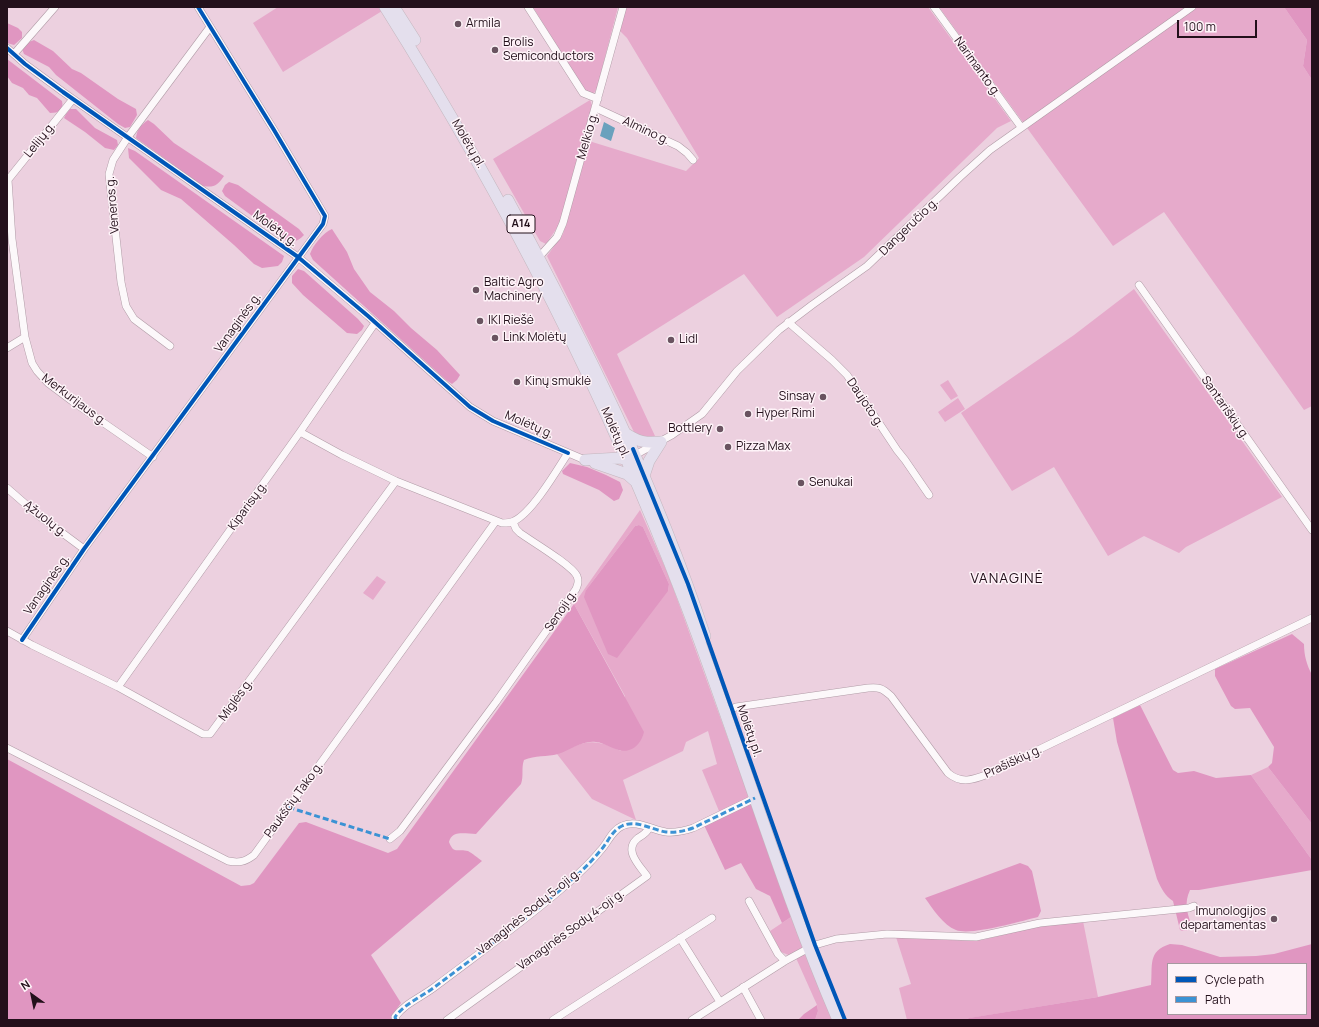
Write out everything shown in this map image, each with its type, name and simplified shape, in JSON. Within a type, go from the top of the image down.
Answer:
[{"type":"highway","name":"Molėtų pl.","points":[[385,7],[445,104],[496,194],[641,476],[688,584],[838,1020]]},
{"type":"highway","name":"Molėtų pl.","points":[[394,7],[478,146],[539,257],[612,404],[621,435]]},
{"type":"highway","points":[[603,462],[610,456],[621,435],[643,442],[661,442]]},
{"type":"highway","points":[[641,476],[649,460],[661,442]]},
{"type":"highway","points":[[585,460],[603,462],[631,455],[641,476]]},
{"type":"highway","points":[[603,462],[627,474],[641,476]]},
{"type":"highway","name":"Molėtų pl.","points":[[641,476],[755,798],[812,947],[845,1020]]},
{"type":"street","points":[[14,54],[55,7]]},
{"type":"street","name":"Vanaginės g.","points":[[22,640],[84,550],[153,458],[298,257],[324,224],[325,216],[198,7]]},
{"type":"street","points":[[528,7],[583,93],[598,99]]},
{"type":"street","name":"Melkio g.","points":[[539,257],[557,236],[563,223],[623,7]]},
{"type":"street","name":"Narimanto g.","points":[[934,7],[1021,128]]},
{"type":"street","name":"Dangeručio g.","points":[[631,455],[661,442],[702,414],[737,371],[788,322],[867,266],[990,150],[1192,7]]},
{"type":"street","name":"Veneros g.","points":[[170,346],[131,316],[126,306],[122,293],[109,174],[113,160],[128,137],[210,27]]},
{"type":"street","name":"Molėtų g.","points":[[7,48],[35,72],[298,257],[331,284],[459,398],[480,414],[585,460]]},
{"type":"street","name":"Lelijų g.","points":[[7,181],[73,99]]},
{"type":"street","name":"Almino g.","points":[[596,108],[678,146],[687,153],[692,160]]},
{"type":"street","name":"Merkurijaus g.","points":[[7,181],[12,239],[26,337],[32,363],[41,376],[72,401],[153,458]]},
{"type":"street","name":"Santariškių g.","points":[[1138,286],[1312,530]]},
{"type":"street","name":"Daujoto g.","points":[[788,322],[847,375],[929,495]]},
{"type":"street","name":"Kiparisų g.","points":[[118,687],[300,432],[375,323]]},
{"type":"street","points":[[7,348],[26,337]]},
{"type":"street","points":[[300,432],[342,455],[396,481],[502,523],[513,522],[520,518],[543,492],[568,452]]},
{"type":"street","name":"Miglės g.","points":[[7,631],[22,640],[118,687],[203,734],[210,734],[396,481]]},
{"type":"street","name":"Ąžuolų g.","points":[[7,488],[38,515],[84,550]]},
{"type":"street","name":"Paukščių Tako g.","points":[[7,748],[228,861],[239,862],[248,860],[254,855],[496,521]]},
{"type":"street","name":"Senoji g.","points":[[390,838],[400,831],[500,695],[576,588],[578,580],[574,572],[520,533],[516,529],[513,522]]},
{"type":"street","name":"Prašiškių g.","points":[[731,709],[755,704],[879,687],[891,696],[948,773],[958,780],[968,780],[980,777],[995,770],[1312,618]]},
{"type":"street","name":"Vanaginės Sodų 5-oji g.","points":[[396,1020],[395,1017],[400,1009],[430,991],[559,891],[595,857],[614,832],[619,828],[624,825],[632,824],[666,832],[684,830],[693,828],[755,798]]},
{"type":"street","name":"Vanaginės Sodų 4-oji g.","points":[[447,1020],[647,876],[632,854],[631,849],[636,840],[648,832],[649,828]]},
{"type":"street","points":[[749,901],[778,954],[785,961]]},
{"type":"street","points":[[692,1020],[785,961],[812,947],[836,940],[887,934],[976,936],[1040,923],[1144,914],[1194,906]]},
{"type":"street","points":[[553,1020],[712,918]]},
{"type":"street","points":[[680,938],[720,1002]]},
{"type":"street","points":[[743,987],[761,1020]]},
{"type":"shaded area","points":[[278,7],[379,7],[382,11],[283,72],[253,23]]},
{"type":"shaded area","points":[[533,7],[618,7],[597,88],[590,100]]},
{"type":"shaded area","points":[[625,7],[928,7],[1011,121],[997,128],[864,257],[777,317],[744,274],[617,354],[655,436],[646,439],[635,434],[547,256],[563,234],[589,141],[686,171],[699,158],[627,38],[619,30]]},
{"type":"shaded area","points":[[939,7],[1284,7],[1307,40],[1303,66],[1312,80],[1312,406],[1304,410],[1164,212],[1113,246]]},
{"type":"shaded area","points":[[1284,7],[1312,7],[1312,80],[1303,66],[1307,40]]},
{"type":"shaded area","points":[[7,23],[18,28],[22,32],[22,38],[14,45],[7,43]]},
{"type":"shaded area","points":[[34,40],[53,51],[72,69],[81,73],[118,99],[136,109],[137,115],[130,127],[125,128],[118,124],[56,75],[49,67],[24,54],[22,49],[29,42]]},
{"type":"shaded area","points":[[7,59],[62,101],[61,109],[50,113],[37,98],[29,95],[23,88],[12,83],[7,76]]},
{"type":"shaded area","points":[[590,100],[592,105],[561,222],[546,244],[540,241],[493,159]]},
{"type":"shaded area","points":[[70,109],[76,109],[95,128],[117,140],[118,145],[114,150],[105,148],[64,118]]},
{"type":"shaded area","points":[[148,120],[174,143],[224,176],[220,182],[210,187],[203,186],[136,138],[137,132]]},
{"type":"shaded area","points":[[128,148],[135,151],[284,256],[282,262],[278,266],[262,268],[254,264],[181,199],[161,190],[129,158]]},
{"type":"shaded area","points":[[229,182],[238,185],[299,229],[304,235],[296,241],[290,241],[281,237],[225,196],[222,191],[225,185]]},
{"type":"shaded area","points":[[332,229],[347,252],[354,269],[370,292],[394,311],[437,350],[460,375],[457,380],[452,384],[446,380],[313,260],[310,254],[313,247],[322,236]]},
{"type":"shaded area","points":[[298,269],[304,271],[358,319],[364,326],[362,330],[357,334],[347,333],[303,295],[292,283],[292,276]]},
{"type":"shaded area","points":[[1134,289],[1282,497],[1186,547],[1179,553],[1144,536],[1108,556],[1054,467],[1012,491],[961,413],[1074,335]]},
{"type":"shaded area","points":[[948,380],[958,396],[951,400],[940,385]]},
{"type":"shaded area","points":[[958,398],[965,409],[945,422],[938,412]]},
{"type":"shaded area","points":[[570,463],[587,467],[620,482],[623,490],[619,499],[614,501],[599,490],[563,474],[562,471]]},
{"type":"shaded area","points":[[640,510],[668,574],[751,802],[704,825],[701,820],[719,811],[702,770],[717,764],[708,731],[686,742],[683,751],[623,780],[636,820],[592,799],[557,754],[589,742],[603,744],[621,751],[625,696],[574,604]],"holes":[[[639,525],[643,527],[669,584],[668,591],[586,590],[635,526]]]},
{"type":"shaded area","points":[[639,525],[643,527],[669,584],[668,591],[617,658],[608,654],[584,597],[586,590],[635,526]]},
{"type":"shaded area","points":[[377,576],[386,582],[373,600],[363,593]]},
{"type":"shaded area","points":[[574,604],[644,732],[642,738],[634,747],[625,751],[596,742],[586,742],[558,754],[532,757],[524,760],[521,784],[476,834],[456,834],[451,838],[449,842],[454,850],[468,851],[482,861],[371,955],[401,1003],[391,1017],[391,1020],[7,1020],[7,759],[241,886],[254,883],[299,823],[306,822],[388,853],[397,849]]},
{"type":"shaded area","points":[[1292,634],[1304,644],[1306,660],[1312,675],[1312,824],[1268,767],[1272,763],[1274,747],[1250,708],[1235,709],[1231,706],[1215,676],[1215,669]]},
{"type":"shaded area","points":[[1140,705],[1173,770],[1178,773],[1194,771],[1216,778],[1251,775],[1312,860],[1312,870],[1199,890],[1190,890],[1187,899],[1187,911],[1191,924],[1187,931],[1180,930],[1173,901],[1164,892],[1157,879],[1117,742],[1113,718]]},
{"type":"shaded area","points":[[1268,767],[1312,824],[1312,860],[1251,775]]},
{"type":"shaded area","points":[[751,802],[791,917],[782,923],[770,896],[756,889],[741,863],[725,870],[704,825]]},
{"type":"shaded area","points":[[1020,863],[1028,866],[1032,871],[1041,911],[1038,917],[984,930],[956,930],[951,928],[939,916],[925,898]]},
{"type":"shaded area","points":[[791,917],[833,1020],[815,1020],[818,1011],[817,1005],[796,958],[781,952],[770,931]]},
{"type":"shaded area","points":[[1083,921],[1098,997],[970,1018],[967,1020],[907,1020],[899,988],[911,984],[896,937],[970,941],[982,940],[1044,925]]},
{"type":"shaded area","points":[[1170,944],[1182,945],[1220,957],[1256,956],[1274,954],[1312,944],[1312,1020],[967,1020],[969,1018],[1098,997],[1151,985],[1154,955]]},
{"type":"shaded area","points":[[817,1005],[818,1011],[815,1020],[798,1020],[804,1014]]},
{"type":"water","points":[[604,122],[615,128],[611,141],[600,136]]},
{"type":"marked path","points":[[396,1020],[395,1017],[399,1012],[414,1000],[431,990],[498,940],[564,886],[590,862],[618,828],[627,824],[638,824],[666,832],[683,831],[693,828],[755,798]]},
{"type":"marked path","points":[[289,806],[294,809],[390,839]]},
{"type":"cycle path","points":[[22,640],[84,549],[323,224],[325,216],[198,7]]},
{"type":"cycle path","points":[[7,48],[25,64],[63,92],[298,257],[368,316],[470,407],[493,421],[568,453]]},
{"type":"cycle path","points":[[633,449],[688,584],[815,945],[845,1020]]},
{"type":"place","name":"Armila","points":[[458,24]]},
{"type":"place","name":"Brolis Semiconductors","points":[[495,50]]},
{"type":"place","name":"Baltic Agro Machinery","points":[[476,290]]},
{"type":"place","name":"IKI Riešė","points":[[480,321]]},
{"type":"place","name":"Link Molėtų","points":[[495,338]]},
{"type":"place","name":"Lidl","points":[[671,340]]},
{"type":"place","name":"Kinų smuklė","points":[[517,382]]},
{"type":"place","name":"Sinsay","points":[[823,397]]},
{"type":"place","name":"Hyper Rimi","points":[[748,414]]},
{"type":"place","name":"Bottlery","points":[[720,429]]},
{"type":"place","name":"Pizza Max","points":[[728,447]]},
{"type":"place","name":"Senukai","points":[[801,483]]},
{"type":"place","name":"Imunologijos departamentas","points":[[1274,919]]},
{"type":"district","name":"VANAGINĖ","points":[[1007,579]]}]
